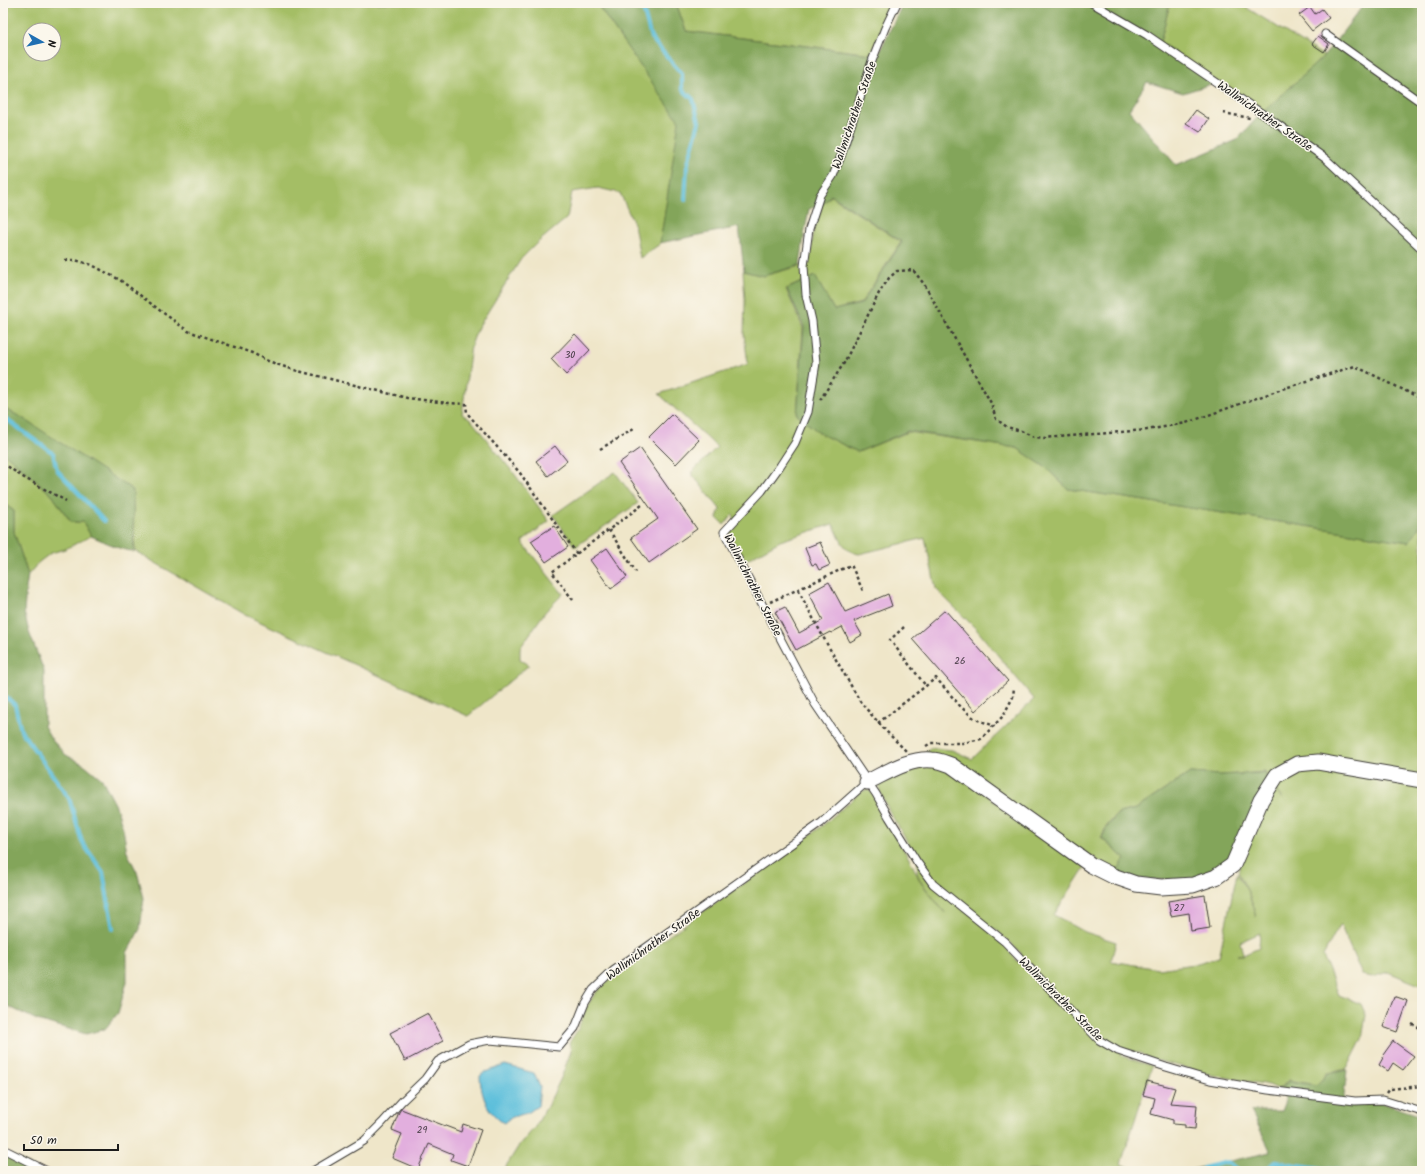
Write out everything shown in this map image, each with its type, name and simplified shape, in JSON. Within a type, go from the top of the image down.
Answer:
[{"type":"street","name":"Wallmichrather Straße","points":[[867,782],[916,761],[933,760],[951,765],[1091,865],[1113,876],[1136,884],[1161,888],[1193,885],[1216,877],[1233,865],[1262,800],[1277,775],[1297,764],[1318,762],[1422,780]]},
{"type":"lane","name":"Wallmichrather Straße","points":[[897,3],[872,61],[841,156],[832,176],[820,195],[809,229],[804,266],[806,295],[812,321],[816,364],[808,412],[795,443],[780,466],[762,491],[724,532],[815,704],[876,794],[917,862],[933,884],[1005,942],[1099,1040],[1118,1051],[1210,1080],[1268,1090],[1355,1101],[1383,1100],[1422,1112]]},
{"type":"lane","name":"Wallmichrather Straße","points":[[1092,3],[1147,35],[1326,159],[1422,249]]},
{"type":"lane","points":[[1325,34],[1422,103]]},
{"type":"lane","name":"Wallmichrather Straße","points":[[313,1171],[364,1141],[402,1101],[425,1080],[438,1061],[469,1044],[490,1040],[559,1047],[575,1028],[585,1003],[593,990],[613,971],[821,823],[867,782]]},
{"type":"lane","points":[[3,1149],[47,1171]]},
{"type":"path","points":[[65,260],[74,260],[92,265],[120,280],[188,331],[252,353],[268,361],[294,370],[407,398],[466,404],[467,413],[475,420],[520,474],[577,554]]},
{"type":"path","points":[[808,412],[821,399],[844,363],[879,293],[889,278],[897,271],[913,270],[924,284],[991,403],[996,419],[1007,427],[1034,437],[1044,438],[1147,430],[1186,423],[1285,388],[1355,366],[1422,399]]},
{"type":"path","points":[[600,449],[634,429]]},
{"type":"path","points":[[3,463],[21,476],[66,502]]},
{"type":"path","points":[[573,600],[552,572],[642,505]]},
{"type":"path","points":[[609,530],[636,572]]},
{"type":"path","points":[[762,606],[851,565],[864,593]]},
{"type":"path","points":[[798,590],[861,703],[878,723],[916,761]]},
{"type":"path","points":[[904,627],[890,640],[926,686]]},
{"type":"path","points":[[878,723],[936,678],[961,707],[975,719],[995,726]]},
{"type":"path","points":[[924,747],[931,743],[963,743],[982,739],[1003,716],[1013,696],[1014,687]]},
{"type":"path","points":[[1412,1024],[1422,1029]]},
{"type":"path","points":[[1383,1100],[1390,1089],[1422,1086]]},
{"type":"green space","points":[[3,3],[596,3],[680,122],[660,244],[640,258],[634,224],[620,193],[598,188],[572,192],[567,218],[537,243],[521,259],[477,329],[471,346],[462,414],[472,421],[516,476],[549,521],[522,542],[563,594],[545,612],[520,648],[520,659],[529,665],[468,716],[245,615],[135,551],[132,490],[21,418],[3,408]]},
{"type":"green space","points":[[596,3],[676,3],[686,31],[878,55],[903,3],[1170,3],[1160,42],[1215,83],[1183,93],[1147,82],[1129,110],[1176,165],[1237,140],[1257,118],[1324,56],[1365,3],[1422,3],[1422,522],[1409,542],[1068,489],[1045,467],[1017,448],[908,431],[858,452],[821,434],[797,415],[804,327],[787,289],[815,276],[834,310],[861,304],[902,242],[831,195],[822,204],[809,209],[800,265],[763,276],[744,271],[739,227],[660,243],[679,121]]},
{"type":"green space","points":[[676,3],[893,3],[882,26],[872,54],[686,31]]},
{"type":"green space","points":[[1170,3],[1239,3],[1324,56],[1261,114],[1160,42]]},
{"type":"green space","points":[[831,196],[901,242],[861,303],[834,310],[815,276],[786,289],[803,328],[797,415],[821,434],[858,452],[908,432],[1017,448],[1045,467],[1068,489],[1409,542],[1422,523],[1422,986],[1388,972],[1372,977],[1362,975],[1340,924],[1323,956],[1339,995],[1361,1004],[1366,1015],[1362,1039],[1347,1069],[1327,1073],[1317,1085],[1289,1080],[1278,1089],[1269,1085],[1212,1075],[1149,1058],[1140,1053],[1128,1050],[1119,1055],[1152,1066],[1121,1164],[1139,1171],[503,1171],[518,1147],[535,1127],[549,1103],[561,1078],[571,1051],[569,1043],[578,1029],[586,1008],[596,992],[620,970],[771,864],[822,826],[861,792],[867,789],[872,793],[921,883],[945,913],[921,882],[917,873],[918,860],[880,793],[879,785],[883,780],[899,772],[931,765],[950,769],[925,753],[931,748],[952,750],[972,759],[1034,699],[977,630],[936,589],[925,538],[859,554],[845,547],[833,524],[780,541],[744,561],[730,533],[736,524],[733,514],[724,525],[717,518],[720,509],[691,473],[717,447],[659,394],[748,364],[744,335],[745,300],[743,271],[763,276],[809,265],[814,230],[822,205]],"holes":[[[952,770],[1089,859],[1094,857],[1101,866],[1116,872],[1125,859],[1101,838],[1106,827],[1118,813],[1136,809],[1190,773],[1220,775],[1265,772],[1268,780],[1283,800],[1274,789],[1254,830],[1238,872],[1249,894],[1237,873],[1219,957],[1194,964],[1158,969],[1111,961],[1116,942],[1085,932],[1054,915],[1085,867]],[[994,928],[1021,953],[1020,964],[1004,945],[990,933]],[[1260,933],[1259,948],[1243,955],[1237,955],[1243,954],[1240,942]]]},
{"type":"green space","points":[[3,408],[21,417],[133,490],[134,552],[119,548],[91,536],[83,522],[71,522],[52,495],[3,452]]},
{"type":"green space","points":[[3,452],[52,495],[71,522],[83,522],[91,536],[65,549],[51,553],[39,562],[28,575],[14,532],[14,511],[3,503]]},
{"type":"green space","points":[[615,472],[638,503],[575,547],[553,515]]},
{"type":"green space","points":[[3,503],[14,511],[14,532],[28,575],[24,612],[29,632],[44,671],[44,726],[52,740],[66,755],[85,765],[102,779],[116,806],[123,828],[127,852],[137,872],[144,898],[140,929],[127,953],[127,982],[118,1013],[105,1029],[86,1034],[37,1020],[3,1004]]},
{"type":"green space","points":[[1190,773],[1220,775],[1265,773],[1268,781],[1230,863],[1191,881],[1137,879],[1116,872],[1125,859],[1102,838],[1107,827],[1119,813],[1136,809]]},
{"type":"green space","points":[[1347,1070],[1343,1104],[1382,1103],[1422,1116],[1422,1171],[1185,1171],[1271,1152],[1251,1111],[1281,1111],[1286,1098],[1278,1090],[1289,1081],[1317,1085],[1327,1074]]},
{"type":"green space","points":[[3,1151],[41,1171],[3,1171]]},
{"type":"water","points":[[505,1065],[534,1073],[540,1087],[538,1106],[504,1123],[491,1112],[488,1107],[482,1092],[480,1076],[485,1072]]},
{"type":"building","points":[[1310,7],[1315,14],[1322,9],[1329,18],[1312,31],[1299,15]]},
{"type":"building","points":[[1318,36],[1329,44],[1324,52],[1312,44]]},
{"type":"building","points":[[1196,110],[1209,119],[1200,132],[1186,123]]},
{"type":"building","points":[[575,334],[590,350],[566,375],[551,359]]},
{"type":"building","points":[[672,414],[699,440],[676,464],[649,437]]},
{"type":"building","points":[[555,446],[567,461],[548,476],[536,461]]},
{"type":"building","points":[[640,448],[697,529],[649,563],[631,538],[658,519],[619,463]]},
{"type":"building","points":[[554,526],[568,547],[546,562],[531,541]]},
{"type":"building","points":[[820,542],[830,565],[819,570],[816,564],[812,565],[805,548]]},
{"type":"building","points":[[607,548],[627,577],[611,589],[590,560]]},
{"type":"building","points":[[829,582],[845,612],[888,594],[892,606],[854,621],[862,635],[850,642],[842,627],[796,650],[775,612],[785,607],[799,633],[823,620],[809,593]]},
{"type":"building","points":[[945,610],[1008,681],[975,711],[912,639]]},
{"type":"building","points":[[1205,895],[1210,928],[1191,931],[1189,913],[1171,916],[1168,901]]},
{"type":"building","points":[[1394,996],[1408,1001],[1397,1032],[1383,1027]]},
{"type":"building","points":[[428,1013],[443,1041],[405,1061],[390,1033]]},
{"type":"building","points":[[1393,1041],[1414,1056],[1403,1070],[1393,1063],[1388,1071],[1379,1065],[1384,1056],[1383,1055]]},
{"type":"building","points":[[1147,1081],[1175,1088],[1170,1103],[1197,1105],[1195,1129],[1185,1128],[1185,1125],[1173,1124],[1173,1120],[1151,1114],[1155,1098],[1143,1095]]},
{"type":"building","points":[[401,1109],[461,1132],[463,1124],[481,1130],[468,1166],[451,1160],[453,1154],[429,1144],[418,1169],[392,1158],[402,1134],[392,1130]]},
{"type":"waterway","points":[[636,3],[644,12],[651,38],[682,74],[682,89],[693,99],[699,122],[687,167],[685,200]]},
{"type":"waterway","points":[[3,417],[53,453],[57,470],[104,521]]},
{"type":"waterway","points":[[3,694],[15,705],[21,731],[69,798],[82,842],[103,872],[113,929]]},
{"type":"waterway","points":[[1203,1171],[1203,1168],[1228,1162],[1239,1171]]},
{"type":"waterway","points":[[1263,1171],[1276,1162],[1343,1171]]}]
